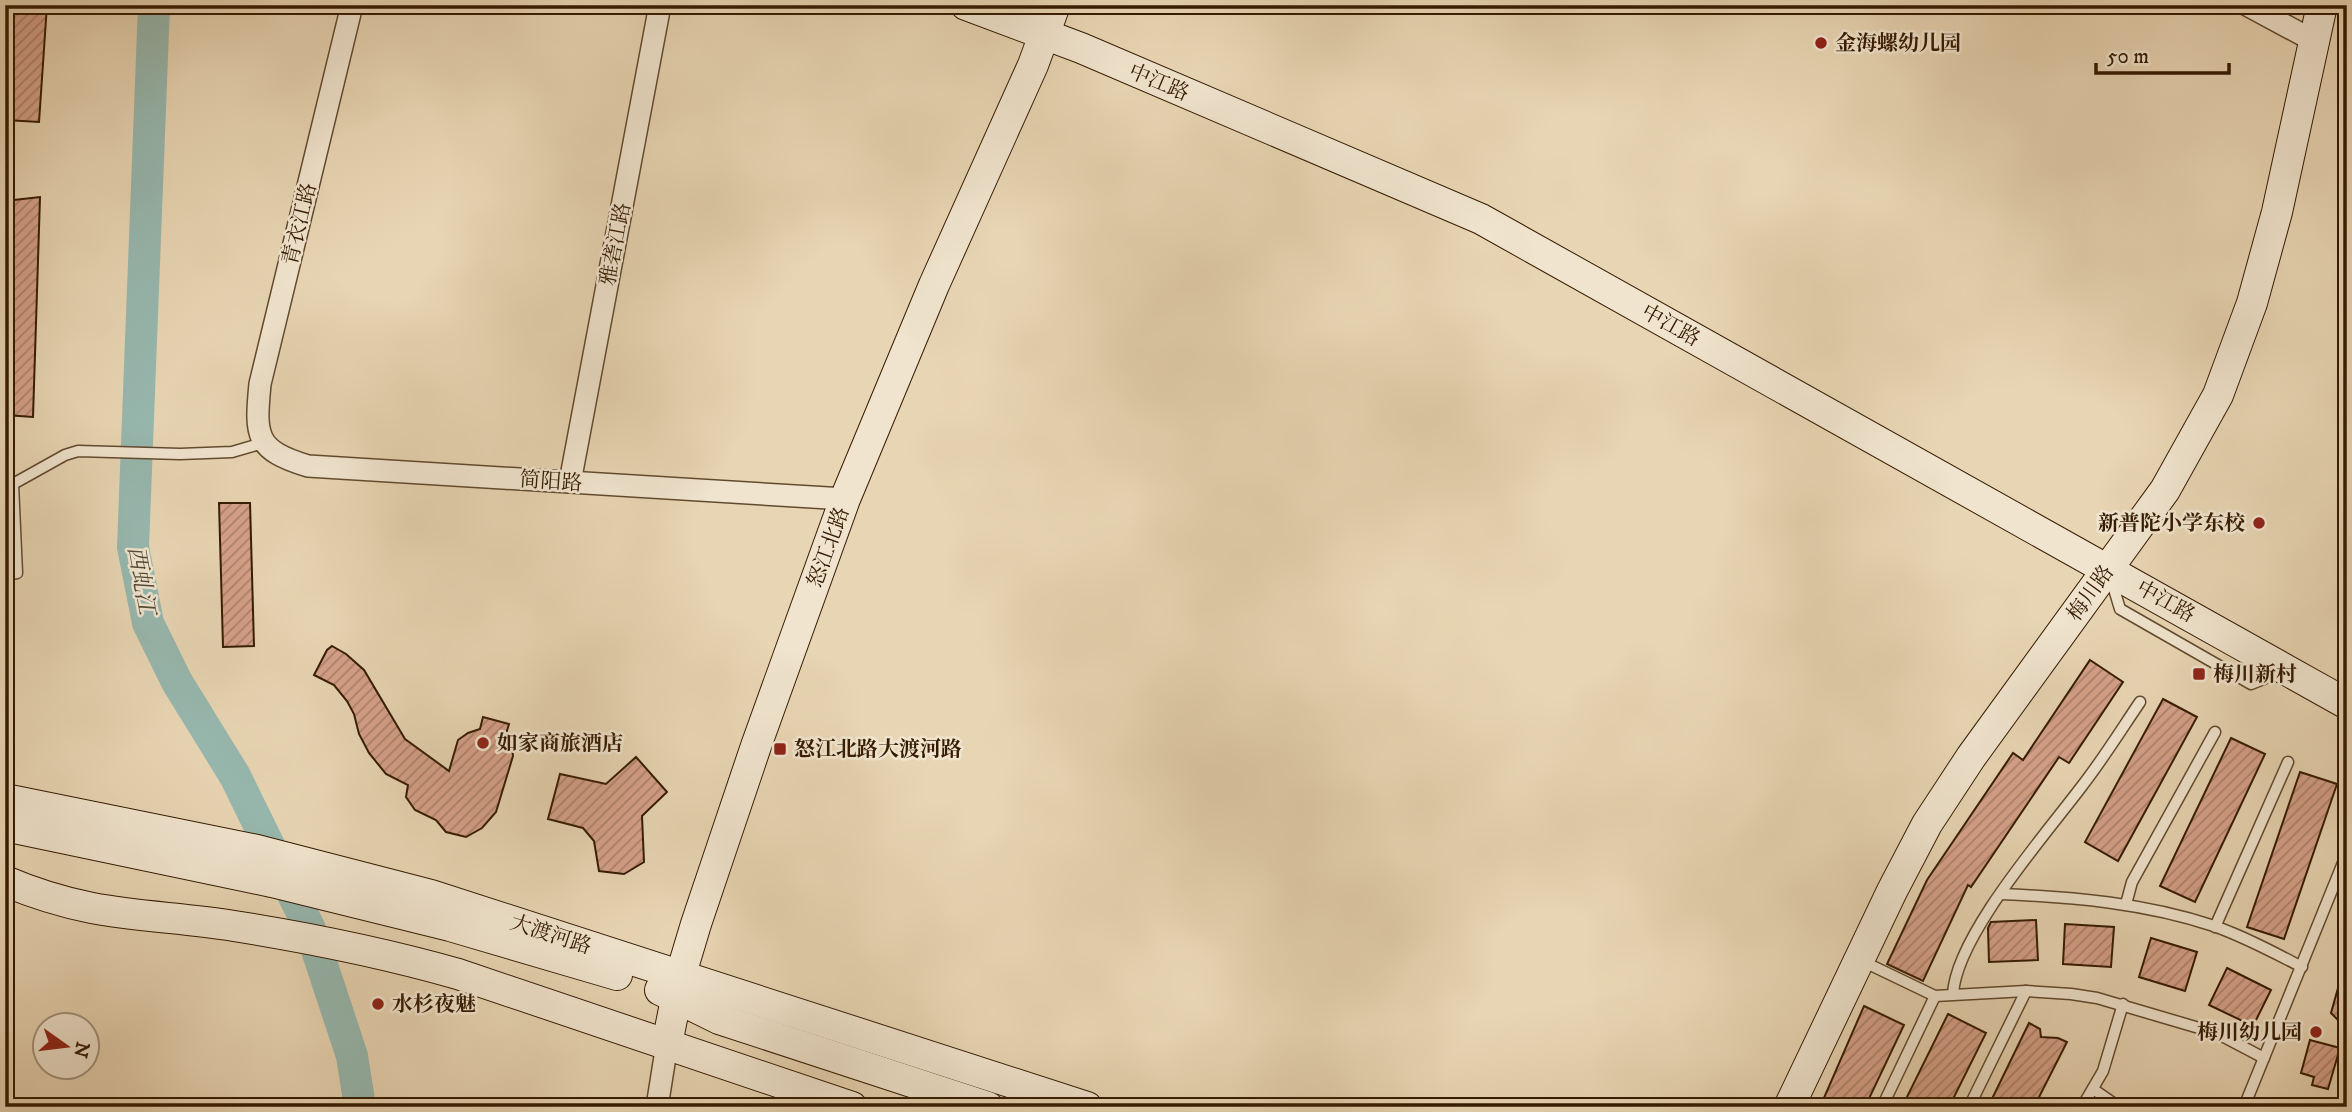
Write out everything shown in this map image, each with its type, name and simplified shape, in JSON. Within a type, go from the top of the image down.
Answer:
[{"type":"street","name":"青衣江路","points":[[263,443],[256,418],[260,384],[352,5]]},
{"type":"street","name":"雅砻江路","points":[[570,482],[660,5]]},
{"type":"street","name":"中江路","points":[[966,5],[1045,34],[1481,219],[2347,704]]},
{"type":"street","name":"怒江北路","points":[[657,1107],[679,986],[756,746],[845,499],[934,285],[1045,34],[1055,5]]},
{"type":"street","points":[[2247,5],[2314,41]]},
{"type":"street","name":"梅川路","points":[[1788,1107],[1927,824],[1970,757],[2165,490],[2218,395],[2252,303],[2277,212],[2322,5]]},
{"type":"street","name":"简阳路","points":[[263,443],[282,458],[308,466],[845,499]]},
{"type":"street","name":"大渡河路","points":[[5,799],[257,850],[431,895],[679,986],[907,1050],[1087,1107]]},
{"type":"street","name":"大渡河路","points":[[5,826],[323,894],[450,926],[646,984],[679,986],[719,1019],[988,1107]]},
{"type":"street","points":[[5,881],[31,892],[93,908],[232,925],[351,947],[458,974],[852,1107]]},
{"type":"street","points":[[821,1096],[926,1088]]},
{"type":"lane","points":[[5,575],[17,573],[13,484],[65,455],[112,451],[180,454],[232,452],[263,443]]},
{"type":"lane","points":[[1953,994],[1955,975],[1963,955],[2001,894],[2090,775],[2140,702]]},
{"type":"lane","points":[[2126,904],[2132,882],[2215,732]]},
{"type":"lane","points":[[2215,927],[2288,762]]},
{"type":"lane","points":[[2244,1107],[2347,853]]},
{"type":"lane","points":[[2001,894],[2067,897],[2126,904],[2182,916],[2215,927],[2302,967]]},
{"type":"lane","points":[[1859,960],[1935,996],[2026,990],[2071,994],[2123,1004],[2226,1038],[2264,1058]]},
{"type":"lane","points":[[1969,1107],[2026,990]]},
{"type":"lane","points":[[1882,1107],[1935,996]]},
{"type":"lane","points":[[2082,1107],[2094,1089],[2110,1052],[2123,1004]]},
{"type":"lane","points":[[2094,1089],[2119,1107]]},
{"type":"building","points":[[5,5],[47,5],[39,122],[5,120]]},
{"type":"building","points":[[40,197],[33,417],[5,415],[5,201]]},
{"type":"building","points":[[219,503],[250,503],[254,646],[223,647]]},
{"type":"building","name":"如家商旅酒店","points":[[332,646],[364,670],[405,739],[449,771],[458,740],[480,729],[483,717],[509,724],[505,737],[512,746],[513,756],[496,812],[482,828],[466,837],[446,832],[436,820],[415,810],[406,797],[408,785],[386,774],[369,753],[347,701],[334,685],[314,675],[327,650]]},
{"type":"building","points":[[2090,660],[2123,682],[2069,763],[2059,757],[1971,887],[1968,885],[1923,981],[1887,964],[1927,880],[2013,753],[2023,760]]},
{"type":"building","points":[[2163,699],[2197,717],[2118,861],[2085,842]]},
{"type":"building","points":[[2231,738],[2265,754],[2195,902],[2160,886]]},
{"type":"building","points":[[636,757],[667,792],[642,816],[644,862],[624,874],[599,871],[594,841],[583,828],[548,819],[560,774],[606,784]]},
{"type":"building","points":[[2300,772],[2337,784],[2284,939],[2247,927]]},
{"type":"building","points":[[2036,920],[2038,960],[1989,962],[1988,928],[1991,922]]},
{"type":"building","points":[[2065,924],[2114,927],[2111,967],[2063,964]]},
{"type":"building","points":[[2151,938],[2197,952],[2185,991],[2139,977]]},
{"type":"building","points":[[2227,968],[2271,990],[2253,1026],[2209,1005]]},
{"type":"building","points":[[2342,974],[2347,974],[2347,1029],[2331,1013]]},
{"type":"building","points":[[1864,1006],[1904,1025],[1865,1107],[1820,1107]]},
{"type":"building","points":[[1948,1014],[1986,1033],[1949,1107],[1902,1107]]},
{"type":"building","points":[[2029,1023],[2040,1029],[2041,1037],[2058,1038],[2067,1042],[2034,1107],[1988,1107]]},
{"type":"building","points":[[2310,1040],[2340,1048],[2328,1089],[2312,1085],[2314,1077],[2301,1073]]},
{"type":"waterway","name":"西虬江","points":[[154,5],[133,547],[148,623],[177,682],[235,776],[310,929],[352,1056],[360,1107]]},
{"type":"place","name":"金海螺幼儿园","points":[[1821,43]]},
{"type":"place","name":"新普陀小学东校","points":[[2259,523]]},
{"type":"place","name":"梅川新村","points":[[2199,674]]},
{"type":"place","name":"如家商旅酒店","points":[[483,743]]},
{"type":"place","name":"怒江北路大渡河路","points":[[780,749]]},
{"type":"place","name":"水杉夜魅","points":[[378,1004]]},
{"type":"place","name":"梅川幼儿园","points":[[2316,1032]]}]
